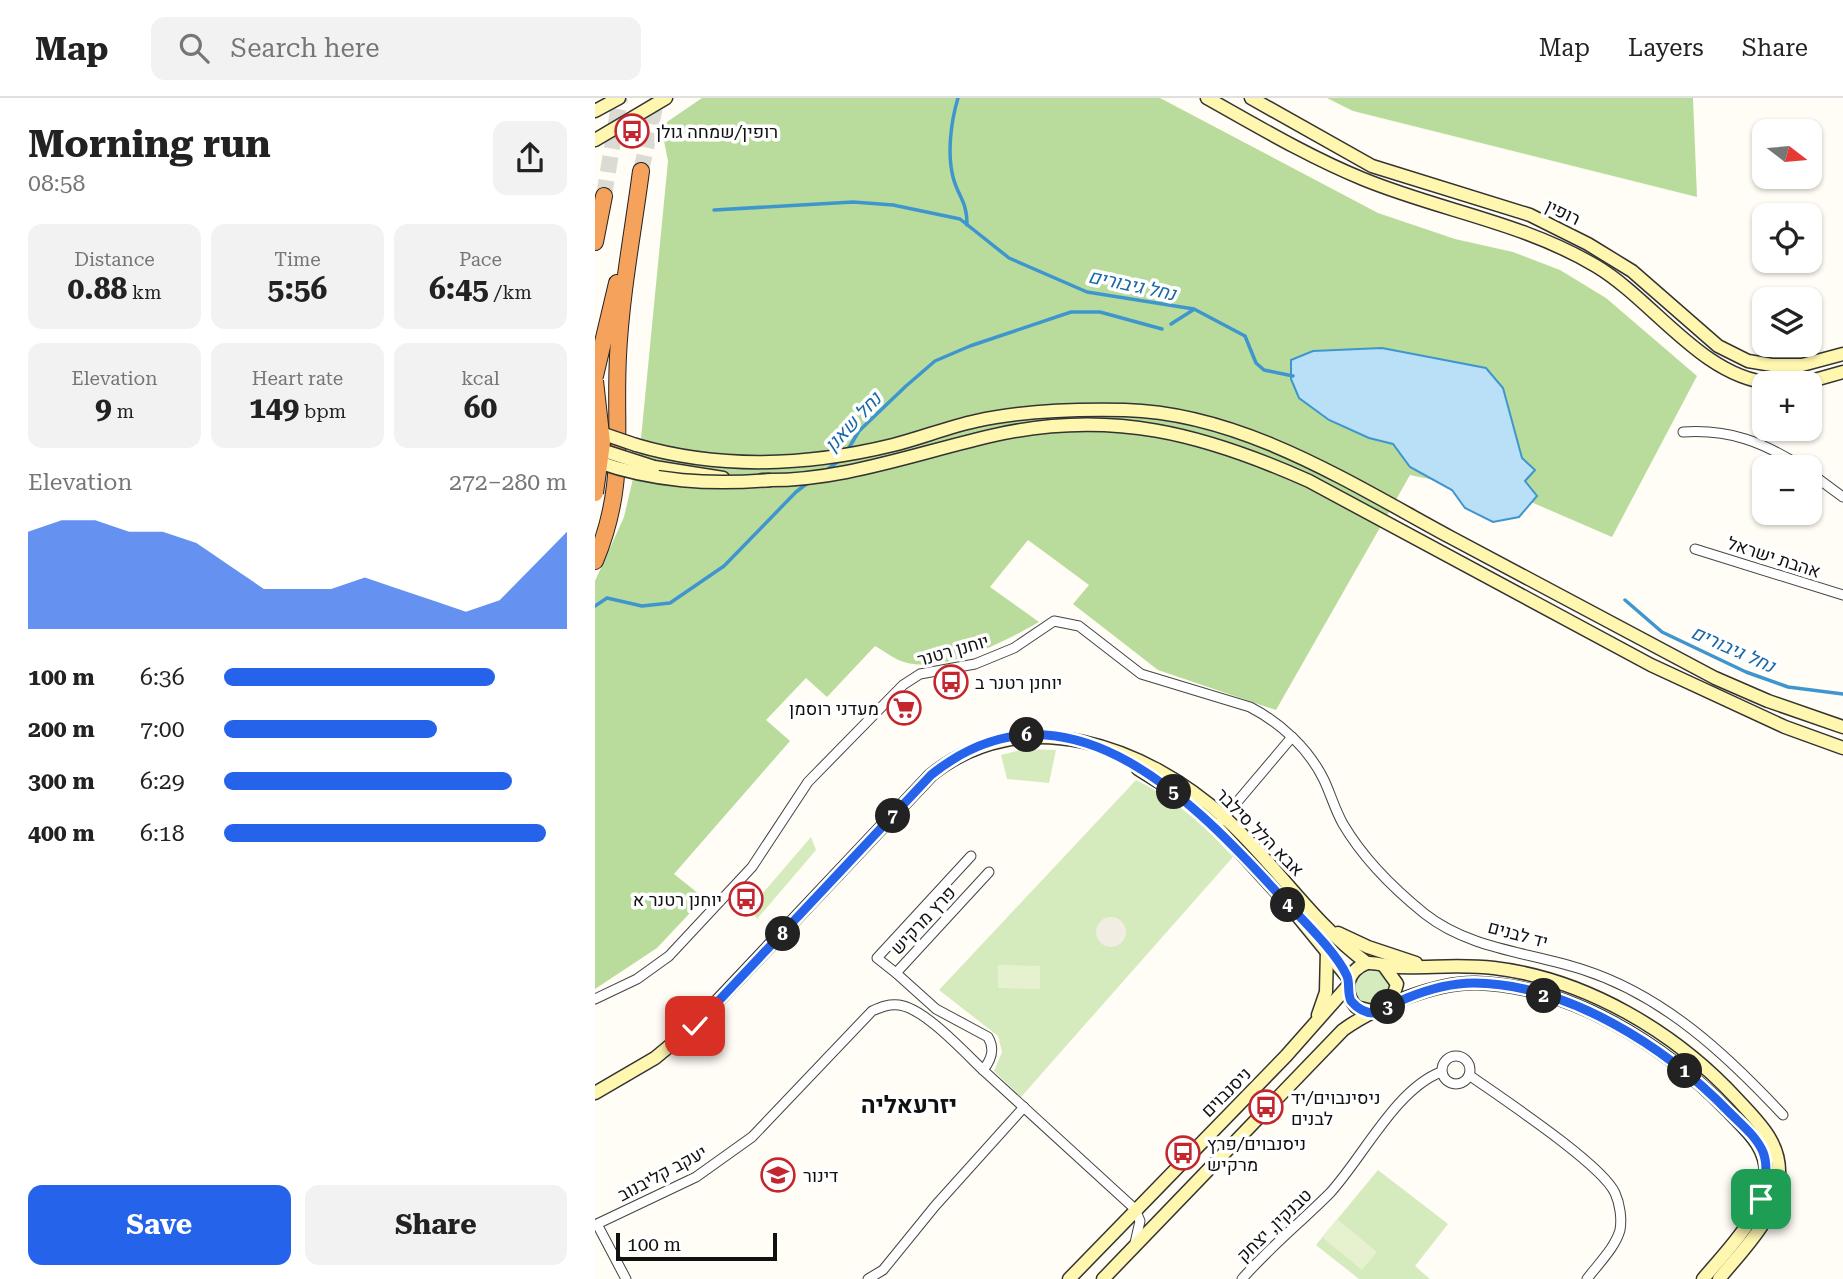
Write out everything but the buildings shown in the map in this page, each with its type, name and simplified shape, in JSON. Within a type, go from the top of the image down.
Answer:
[{"type":"highway","points":[[595,493],[602,443],[595,378],[641,171],[618,357],[619,448],[614,497],[595,561]]},
{"type":"highway","points":[[595,242],[598,196]]},
{"type":"street","points":[[595,111],[619,98]]},
{"type":"street","points":[[595,140],[666,98]]},
{"type":"street","name":"רופין","points":[[1207,98],[1276,137],[1362,179],[1524,230],[1567,249],[1627,288],[1705,356],[1731,373],[1752,378]]},
{"type":"street","name":"רופין","points":[[1251,98],[1372,166],[1529,215],[1588,244],[1632,271],[1718,346],[1748,361],[1772,365],[1801,365],[1843,354]]},
{"type":"street","points":[[1822,378],[1843,372]]},
{"type":"street","points":[[595,430],[655,451],[739,463],[792,462],[851,454],[977,421],[1018,414],[1058,410],[1129,410],[1187,418],[1247,436],[1312,464],[1715,678],[1768,701],[1843,727]]},
{"type":"street","points":[[595,461],[684,482],[715,484],[836,474],[997,435],[1044,427],[1134,426],[1186,435],[1265,461],[1309,481],[1651,664],[1785,727],[1843,748]]},
{"type":"street","points":[[1683,432],[1713,430],[1747,437],[1780,455]]},
{"type":"street","points":[[595,448],[683,473],[771,480]]},
{"type":"street","points":[[1822,482],[1843,497]]},
{"type":"street","name":"אהבת ישראל","points":[[1695,549],[1843,595]]},
{"type":"street","name":"יוחנן רטנר","points":[[595,999],[637,979],[669,956],[752,867],[808,782],[903,685],[920,674],[975,664],[1014,648],[1054,621],[1079,626],[1141,674],[1251,707],[1292,737]]},
{"type":"street","name":"אבא הלל סילבר","points":[[595,1093],[655,1058],[695,1026],[931,775],[947,762],[985,744],[1031,735],[1063,737],[1111,751],[1191,789],[1327,950],[1348,983]]},
{"type":"street","points":[[1221,822],[1292,737]]},
{"type":"street","name":"יד לבנים","points":[[1292,737],[1313,761],[1350,835],[1399,892],[1443,928],[1469,939],[1583,970],[1629,988],[1674,1015],[1716,1047],[1783,1115]]},
{"type":"street","name":"אבא הלל סילבר","points":[[1221,822],[1367,963]]},
{"type":"street","points":[[896,972],[877,958],[971,856]]},
{"type":"street","name":"פרץ מרקיש","points":[[983,1070],[991,1055],[992,1045],[988,1037],[936,1009],[896,972],[989,872]]},
{"type":"street","points":[[1329,929],[1392,956],[1434,966]]},
{"type":"street","points":[[1314,1027],[1326,992],[1327,950]]},
{"type":"street","points":[[1377,1012],[1356,1007],[1348,983],[1353,972],[1367,963],[1384,965],[1397,984],[1397,992],[1390,1006]]},
{"type":"street","name":"יד לבנים","points":[[1384,965],[1492,968],[1533,975],[1628,1013],[1695,1059],[1721,1081],[1768,1133],[1779,1162],[1779,1177],[1772,1206],[1752,1239],[1719,1279]]},
{"type":"street","name":"ניסנבוים","points":[[1069,1279],[1314,1027],[1348,983]]},
{"type":"street","points":[[1103,1279],[1343,1031],[1356,1021],[1428,990],[1483,984],[1529,990],[1575,1007],[1654,1046],[1689,1073],[1758,1142],[1765,1167],[1764,1187],[1753,1215],[1703,1279]]},
{"type":"street","name":"יעקב קליבנוב","points":[[626,1279],[596,1224],[696,1177],[752,1137],[872,1011],[887,1005],[902,1005],[919,1013],[983,1070]]},
{"type":"street","points":[[1469,1075],[1463,1082],[1454,1084],[1446,1080],[1441,1072],[1443,1063],[1455,1055],[1467,1061],[1469,1075],[1548,1132],[1605,1178],[1615,1192],[1620,1210],[1620,1229],[1613,1245],[1587,1279]]},
{"type":"street","points":[[983,1070],[1135,1209],[1140,1221],[1134,1245]]},
{"type":"street","name":"טבנקין, יצחק","points":[[1242,1279],[1331,1192],[1405,1098],[1428,1077],[1441,1072]]},
{"type":"street","points":[[868,1279],[883,1270],[935,1206],[1024,1107]]},
{"type":"green space","points":[[702,98],[1160,98],[1378,213],[1455,239],[1513,252],[1560,270],[1606,298],[1697,376],[1612,537],[1524,499],[1410,475],[1276,710],[1158,670],[1073,604],[1089,585],[1028,540],[990,587],[1039,622],[974,654],[937,663],[920,665],[904,662],[875,646],[827,697],[806,678],[766,720],[790,741],[674,874],[704,898],[657,948],[595,989],[595,581],[624,517],[640,449],[668,161],[661,126]]},
{"type":"green space","points":[[1327,98],[1693,98],[1697,197],[1353,111]]},
{"type":"green space","points":[[1025,749],[1056,750],[1049,783],[1007,779],[1001,755]]},
{"type":"green space","points":[[1136,780],[1188,814],[1233,857],[1021,1097],[994,1071],[1002,1052],[998,1036],[939,990]]},
{"type":"green space","points":[[811,837],[816,850],[757,919],[750,908]]},
{"type":"green space","points":[[998,965],[1040,966],[1040,989],[998,988]]},
{"type":"green space","points":[[1372,971],[1384,976],[1389,988],[1384,1000],[1372,1005],[1360,1000],[1355,988],[1360,976]]},
{"type":"green space","points":[[1378,1170],[1448,1224],[1415,1266],[1430,1279],[1359,1279],[1316,1245]]},
{"type":"green space","points":[[1337,1219],[1377,1252],[1362,1270],[1322,1237]]},
{"type":"shaded area","points":[[1111,917],[1122,921],[1126,932],[1122,943],[1111,947],[1100,943],[1096,932],[1100,921]]},
{"type":"water","points":[[1382,348],[1486,368],[1503,388],[1522,458],[1535,470],[1525,481],[1537,496],[1519,517],[1493,522],[1465,508],[1452,490],[1410,467],[1393,444],[1369,438],[1329,420],[1299,398],[1291,379],[1291,360],[1313,351]]},
{"type":"waterway","points":[[958,98],[952,127],[950,158],[953,177],[966,210],[967,225]]},
{"type":"waterway","name":"נחל גיבורים","points":[[714,210],[853,202],[893,205],[960,219],[1009,258],[1087,292],[1194,309],[1245,336],[1256,363],[1264,370],[1293,376]]},
{"type":"waterway","name":"נחל שאנן","points":[[1171,324],[1193,310]]},
{"type":"waterway","name":"נחל שאנן","points":[[847,451],[859,431],[935,361],[970,346],[1071,312],[1100,312],[1162,329]]},
{"type":"waterway","name":"נחל שאנן","points":[[824,472],[840,460]]},
{"type":"waterway","name":"נחל שאנן","points":[[595,606],[607,598],[642,606],[670,603],[724,566],[809,482]]},
{"type":"waterway","name":"נחל גיבורים","points":[[1625,600],[1662,632],[1746,672],[1788,687],[1843,694]]},
{"type":"tunnel","points":[[604,196],[620,98]]},
{"type":"tunnel","points":[[641,171],[657,98]]},
{"type":"place","name":"רופין/שמחה גולן","points":[[632,131]]},
{"type":"place","name":"יוחנן רטנר ב","points":[[951,682]]},
{"type":"place","name":"מעדני רוסמן","points":[[904,708]]},
{"type":"place","name":"יוחנן רטנר א","points":[[746,899]]},
{"type":"place","name":"ניסינבוים/יד לבנים","points":[[1266,1107]]},
{"type":"place","name":"ניסנבוים/פרץ מרקיש","points":[[1183,1153]]},
{"type":"place","name":"דינור","points":[[778,1175]]},
{"type":"district","name":"יזרעאליה","points":[[909,1105]]},
{"type":"route","points":[[695,1026],[931,775],[947,762],[985,744],[1031,735],[1063,737],[1111,751],[1181,796],[1217,827],[1327,950],[1349,979],[1348,994],[1351,1001],[1362,1011],[1370,1013],[1384,1010],[1428,990],[1447,986],[1473,983],[1502,985],[1529,990],[1575,1007],[1654,1046],[1689,1073],[1758,1142],[1764,1155],[1766,1175],[1761,1199]]}]
